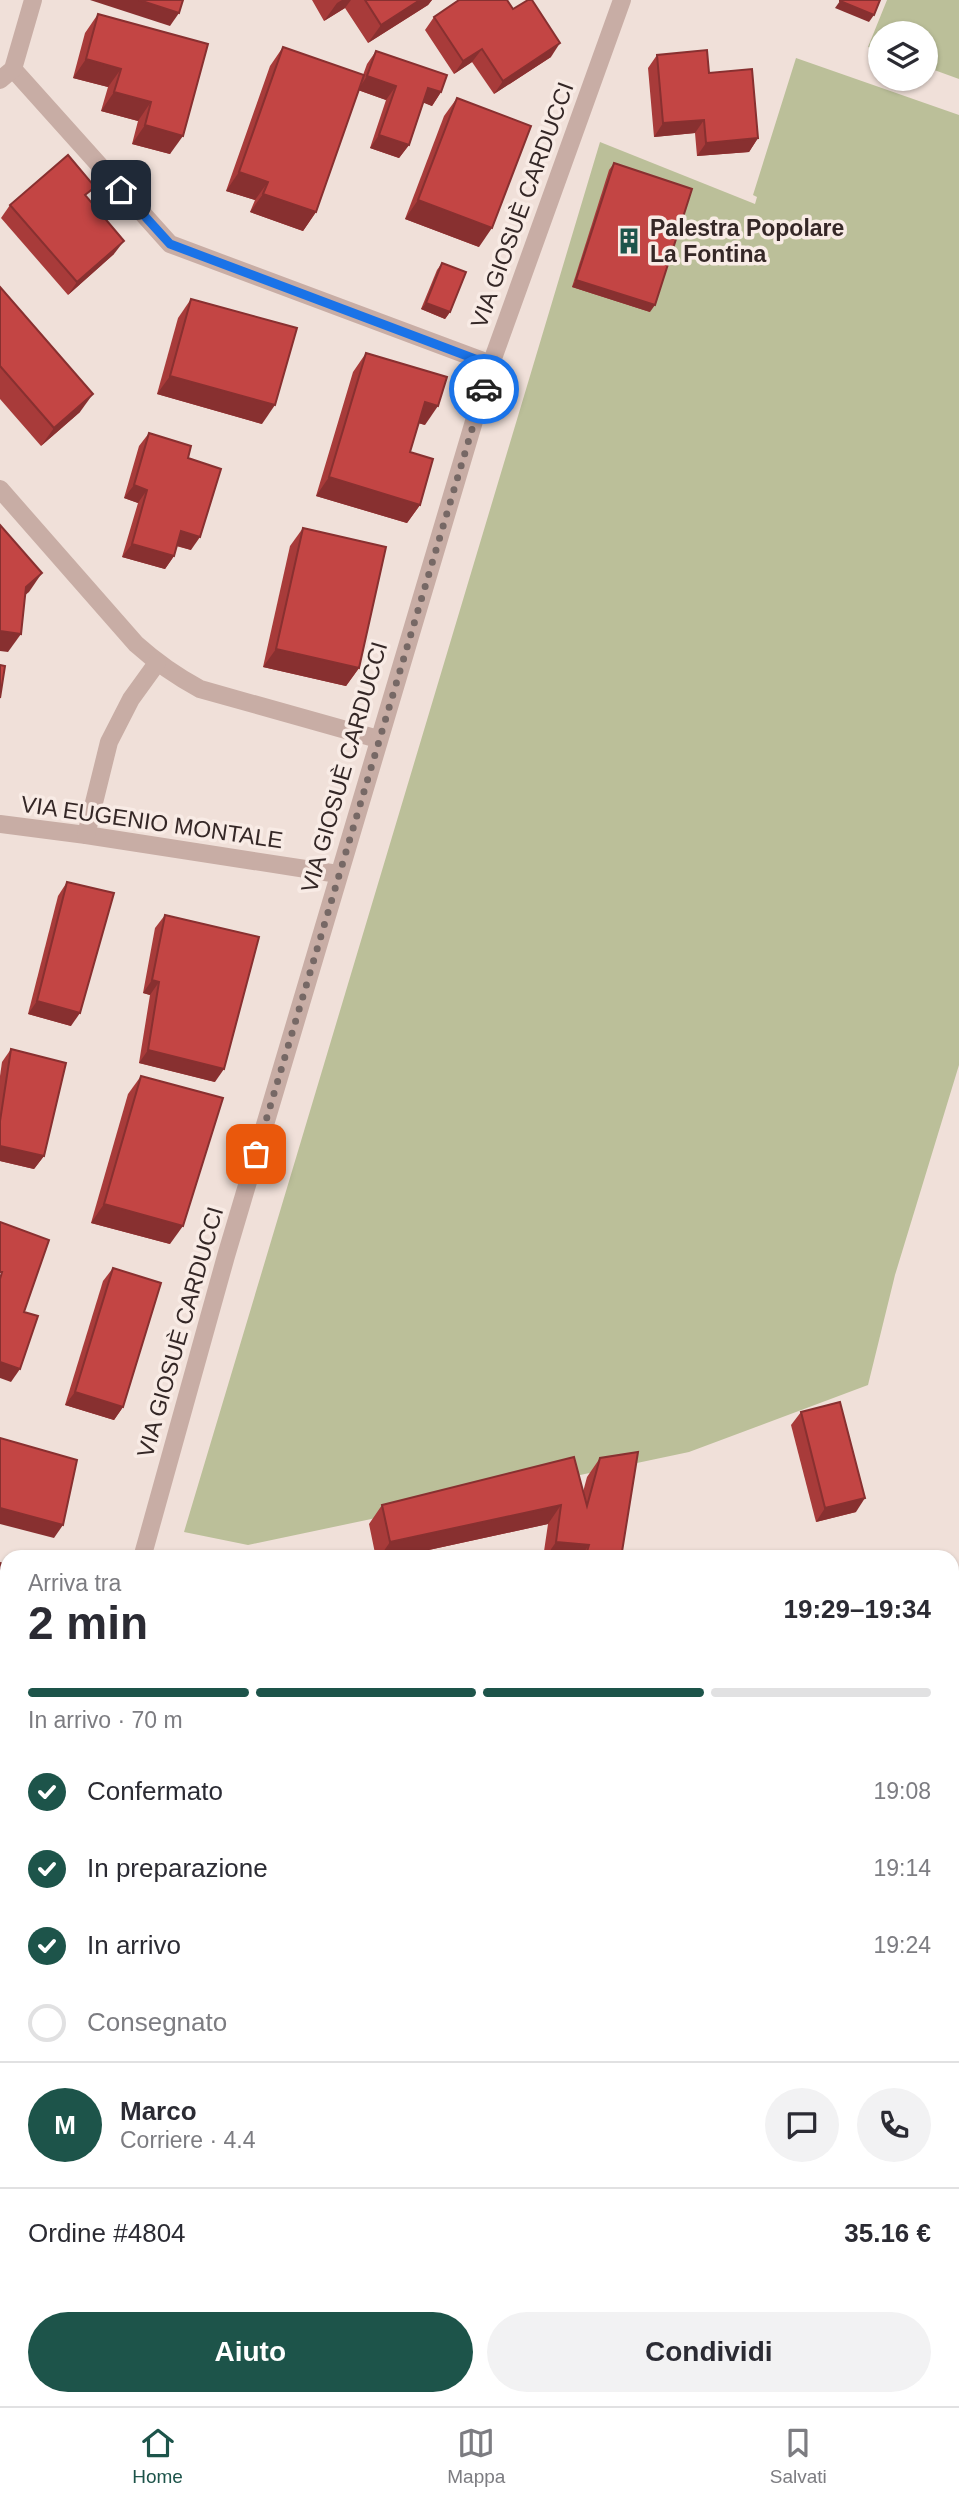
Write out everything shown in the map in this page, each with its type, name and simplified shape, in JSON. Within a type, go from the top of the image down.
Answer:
[{"type":"street","points":[[33,0],[7,74],[170,244],[491,365]]},
{"type":"street","name":"VIA GIOSUÈ CARDUCCI","points":[[144,1550],[226,1256],[491,365],[622,0]]},
{"type":"street","points":[[0,489],[136,644],[157,663],[200,689],[378,739]]},
{"type":"street","points":[[86,835],[108,743],[131,699],[157,663]]},
{"type":"street","name":"VIA EUGENIO MONTALE","points":[[0,824],[338,874]]},
{"type":"green space","points":[[887,0],[959,0],[959,79],[938,71],[938,21],[879,21]]},
{"type":"green space","points":[[796,58],[868,83],[868,91],[890,91],[959,115],[959,1065],[895,1275],[868,1385],[689,1452],[248,1545],[184,1532],[600,142],[755,204],[757,197],[753,195]]},
{"type":"building","points":[[139,0],[183,0],[179,13]]},
{"type":"building","points":[[365,0],[420,0],[381,25]]},
{"type":"building","points":[[459,0],[507,0],[513,9],[532,0],[560,43],[503,81],[482,49],[463,61],[434,17]]},
{"type":"building","points":[[840,0],[880,0],[874,15]]},
{"type":"building","points":[[98,14],[208,44],[183,136],[145,125],[151,102],[114,92],[121,69],[86,59]]},
{"type":"building","points":[[283,47],[364,75],[316,212],[263,194],[268,182],[239,172]]},
{"type":"building","points":[[707,50],[709,73],[752,69],[758,138],[706,143],[704,120],[663,123],[657,55]]},
{"type":"building","points":[[376,51],[447,75],[441,92],[428,88],[409,145],[379,135],[396,86],[367,76]]},
{"type":"building","points":[[457,98],[531,126],[492,228],[418,200]]},
{"type":"building","points":[[68,155],[95,187],[85,195],[124,241],[77,282],[10,205]]},
{"type":"building","name":"Palestra Popolare La Fontina","points":[[614,163],[692,189],[655,305],[576,280]]},
{"type":"building","points":[[442,263],[466,272],[450,312],[426,303]]},
{"type":"building","points":[[0,287],[93,394],[54,428],[0,366]]},
{"type":"building","points":[[191,299],[297,328],[275,405],[170,376]]},
{"type":"building","points":[[366,353],[447,377],[438,406],[425,402],[410,452],[433,459],[420,505],[329,477]]},
{"type":"building","points":[[149,433],[191,446],[188,458],[221,469],[200,537],[181,531],[174,556],[132,544],[147,490],[134,485]]},
{"type":"building","points":[[0,525],[42,573],[26,587],[21,634],[0,631]]},
{"type":"building","points":[[303,528],[386,547],[359,668],[276,649]]},
{"type":"building","points":[[0,665],[5,666],[0,698]]},
{"type":"building","points":[[67,882],[114,893],[80,1013],[37,1001]]},
{"type":"building","points":[[165,915],[259,937],[224,1069],[148,1050],[159,982],[152,980]]},
{"type":"building","points":[[11,1049],[66,1063],[44,1156],[0,1146],[0,1121]]},
{"type":"building","points":[[141,1076],[223,1098],[183,1226],[104,1204]]},
{"type":"building","points":[[0,1222],[49,1240],[24,1312],[38,1316],[20,1369],[0,1362]]},
{"type":"building","points":[[113,1268],[161,1283],[123,1407],[75,1392]]},
{"type":"building","points":[[840,1402],[865,1498],[825,1508],[801,1412]]},
{"type":"building","points":[[0,1438],[77,1460],[63,1525],[0,1508]]},
{"type":"building","points":[[638,1452],[622,1550],[587,1550],[589,1545],[556,1542],[561,1505],[390,1542],[382,1505],[574,1457],[587,1506],[600,1458]]},
{"type":"way so far","points":[[256,1154],[484,389]]},
{"type":"place","name":"Palestra Popolare La Fontina","points":[[629,241]]},
{"type":"route","points":[[121,190],[170,244],[491,365],[484,389]]}]
